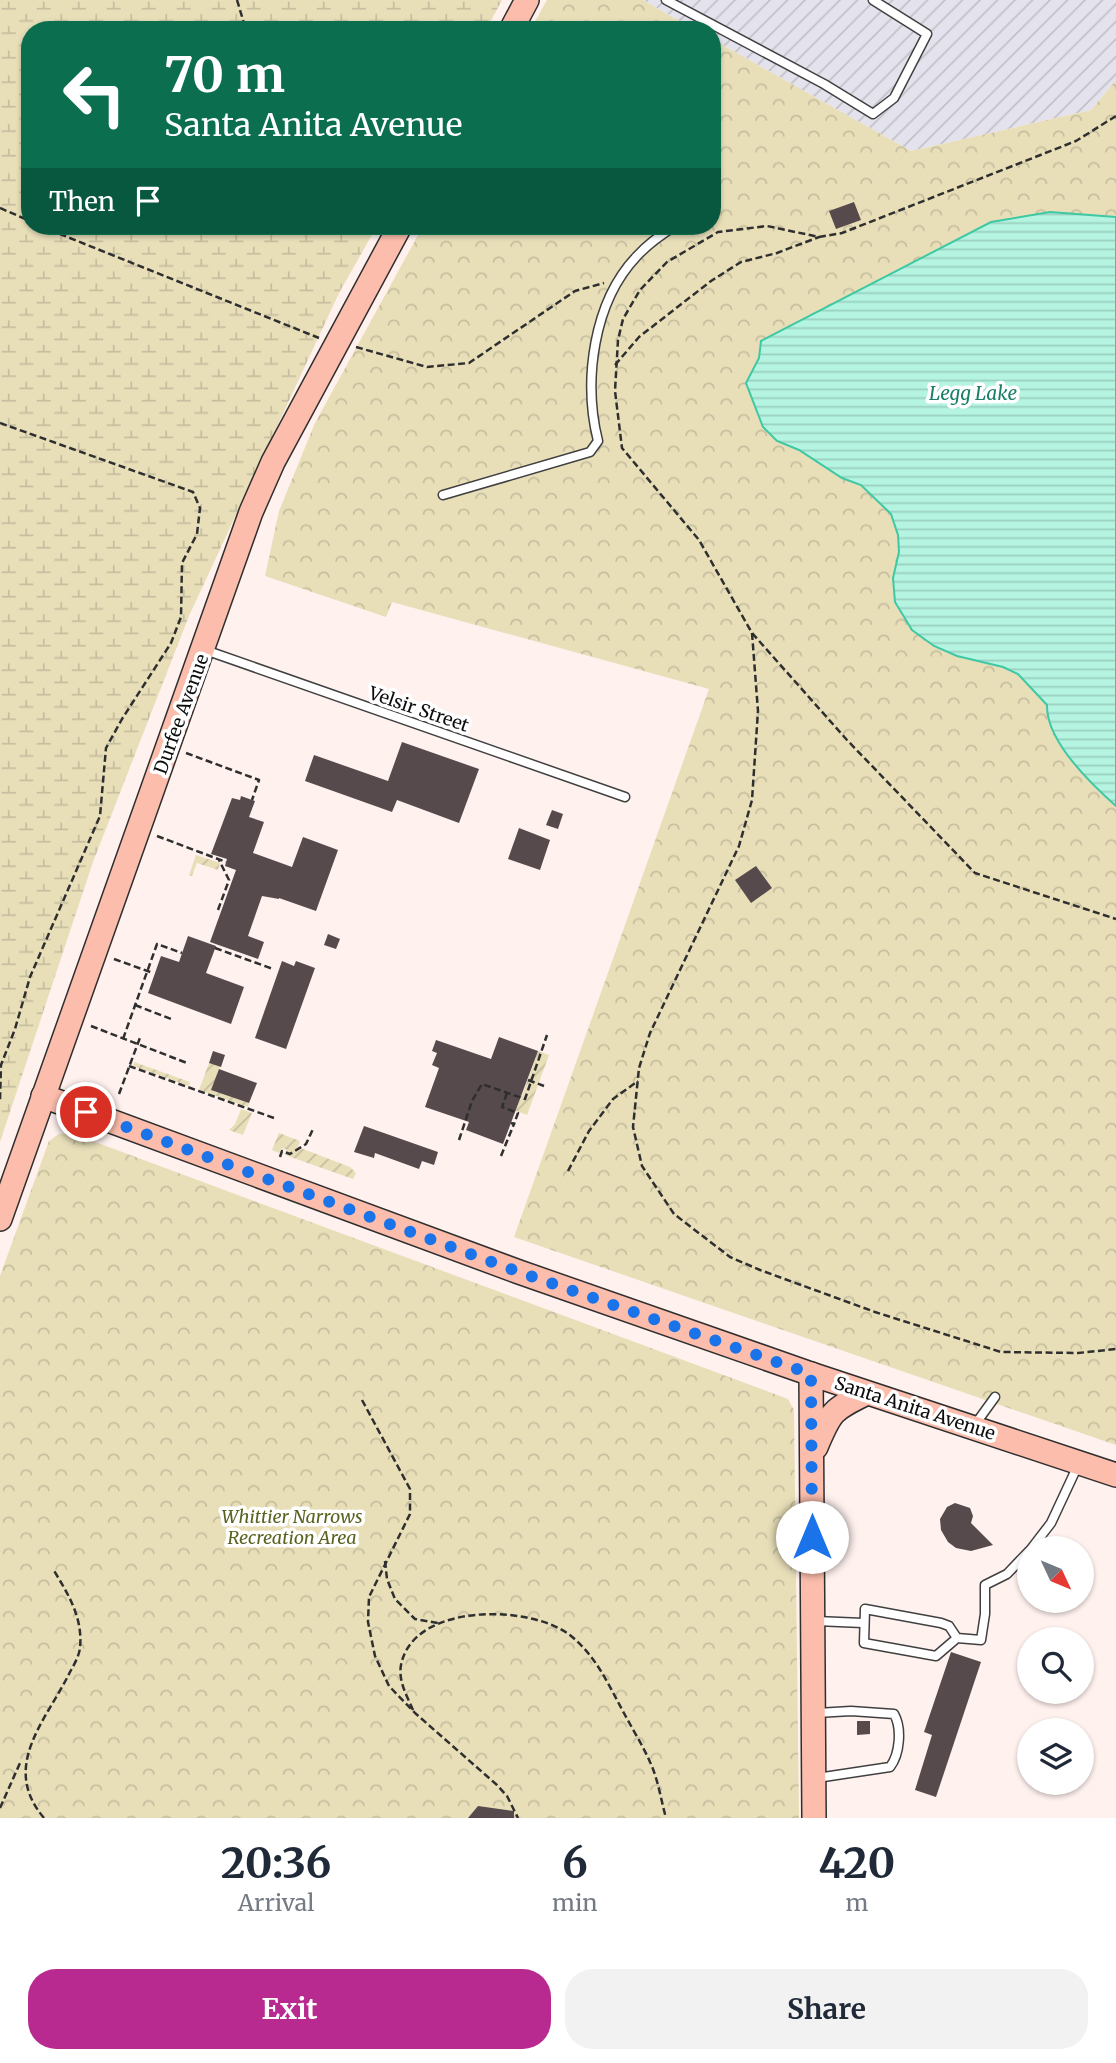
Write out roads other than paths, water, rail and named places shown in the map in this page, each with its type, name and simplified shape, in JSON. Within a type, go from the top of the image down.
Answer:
[{"type":"main road","points":[[516,21],[527,0]]},
{"type":"main road","name":"Durfee Avenue","points":[[0,1219],[235,556],[272,462],[395,235]]},
{"type":"main road","name":"Santa Anita Avenue","points":[[43,1096],[519,1272],[811,1374],[1116,1475]]},
{"type":"main road","points":[[811,1374],[814,1818]]},
{"type":"main road","points":[[812,1456],[827,1419],[841,1405],[867,1393]]},
{"type":"lane","points":[[666,0],[706,21]]},
{"type":"lane","points":[[721,29],[824,83],[873,114],[894,98],[927,34],[873,0]]},
{"type":"lane","points":[[443,495],[590,452],[596,447],[598,441],[592,396],[601,316],[619,279],[636,256],[661,235]]},
{"type":"lane","name":"Velsir Street","points":[[204,649],[625,797]]},
{"type":"lane","points":[[973,1428],[995,1397]]},
{"type":"lane","points":[[1041,1536],[1051,1523],[1079,1463]]},
{"type":"lane","points":[[957,1638],[949,1626],[941,1623],[865,1609],[864,1643],[936,1656],[957,1638],[981,1640],[985,1614],[985,1585],[1006,1574],[1017,1563]]},
{"type":"lane","points":[[813,1621],[863,1623]]},
{"type":"lane","points":[[813,1713],[851,1711],[894,1714],[899,1723],[895,1760],[890,1767],[814,1779]]},
{"type":"water","name":"Legg Lake","points":[[1050,212],[1116,217],[1116,806],[1071,760],[1054,733],[1047,705],[1018,674],[1003,667],[957,656],[934,646],[912,630],[895,602],[893,578],[899,552],[898,535],[891,514],[861,485],[842,478],[799,450],[777,441],[763,427],[746,383],[759,358],[761,341],[991,222]]},
{"type":"park label","name":"Whittier Narrows Recreation Area","points":[[292,1526]]}]
